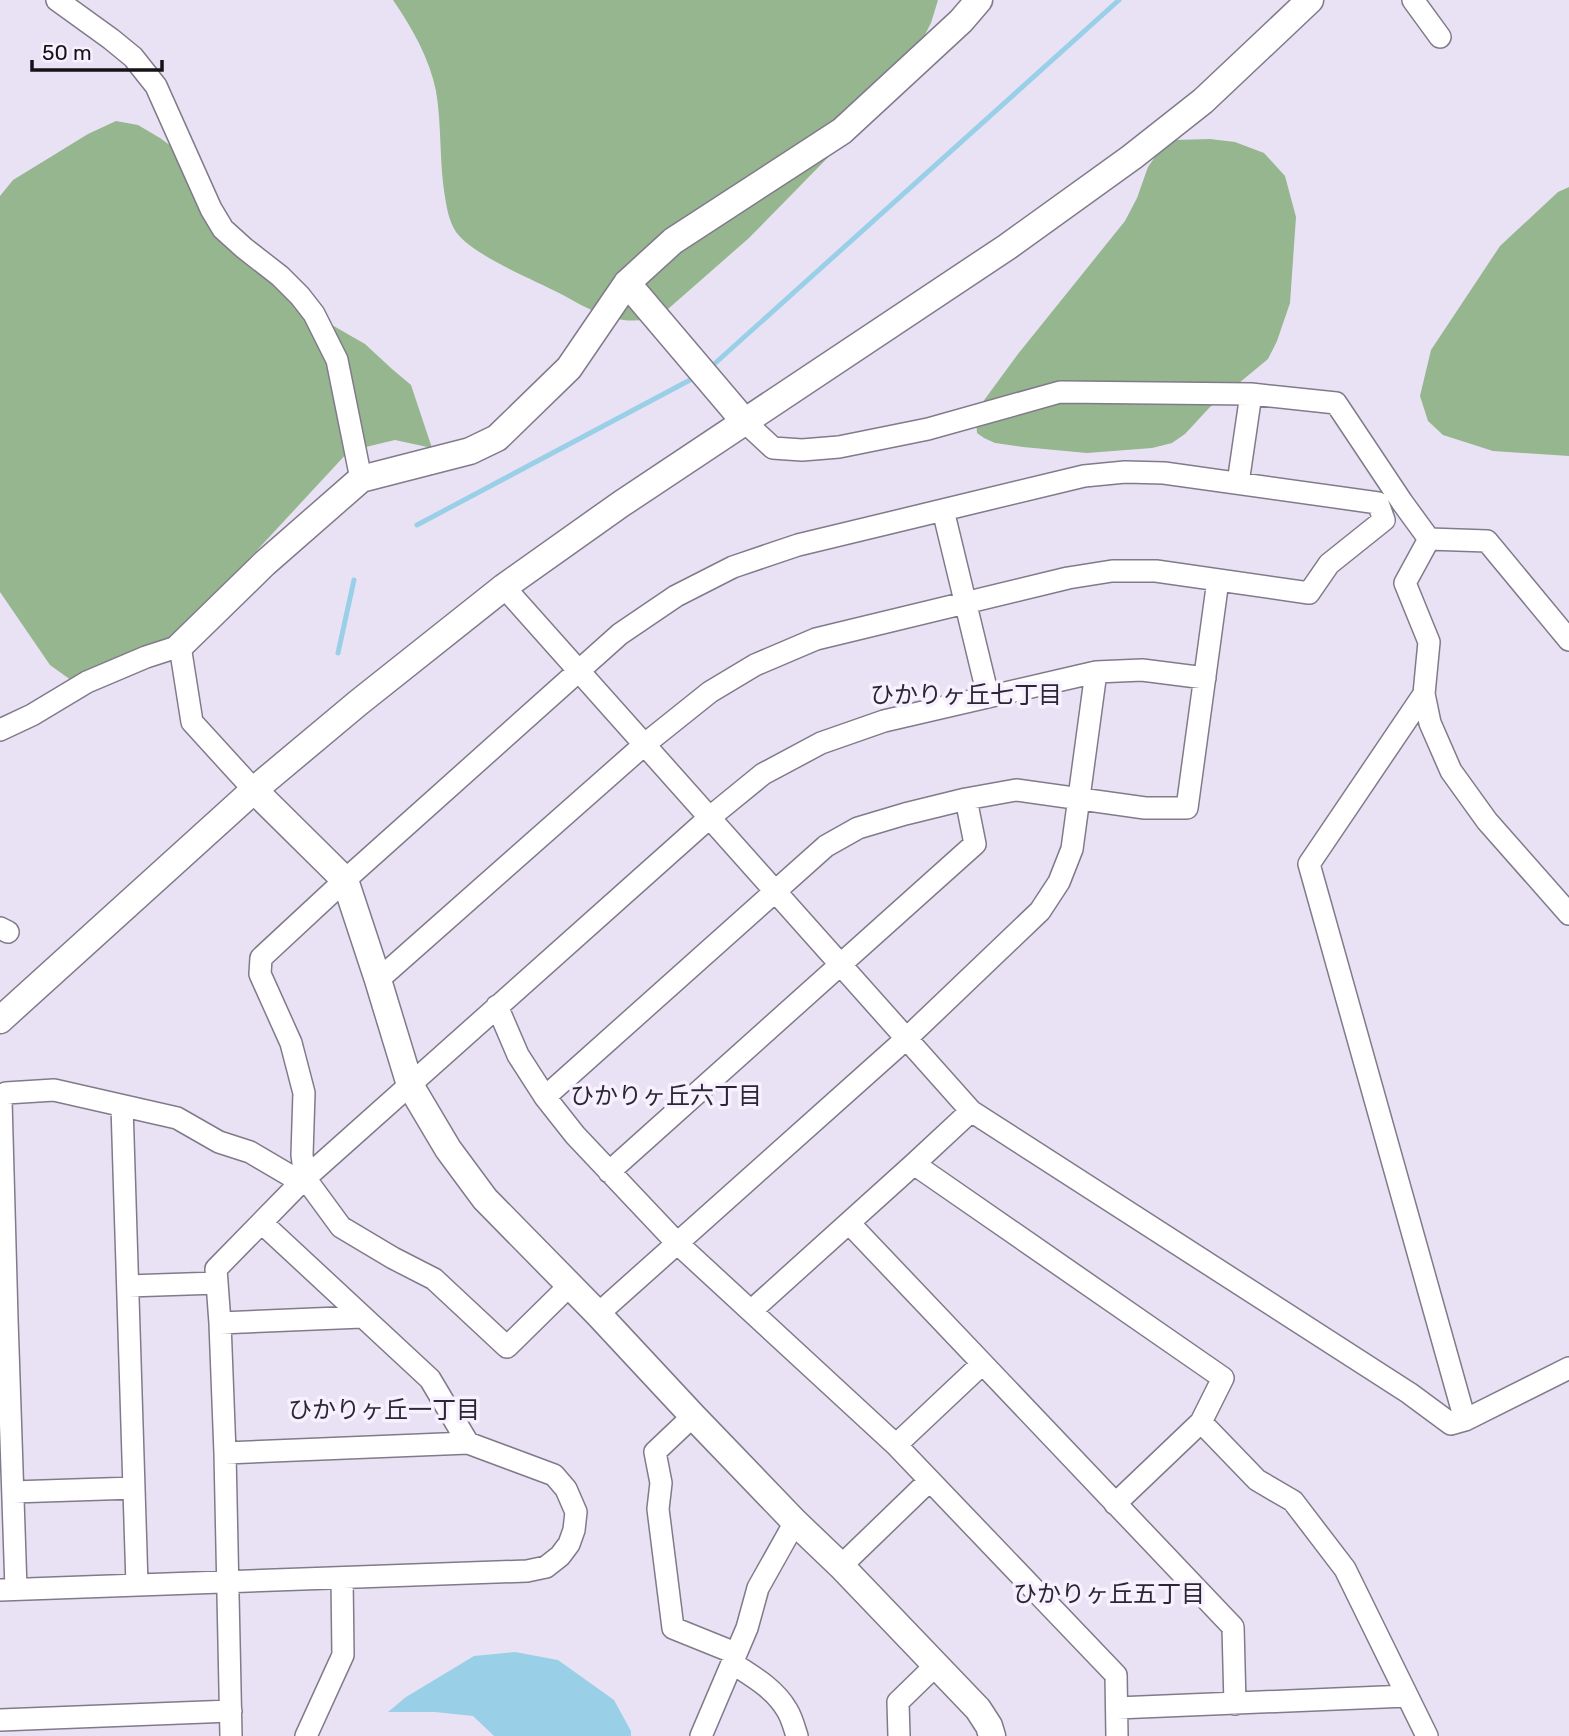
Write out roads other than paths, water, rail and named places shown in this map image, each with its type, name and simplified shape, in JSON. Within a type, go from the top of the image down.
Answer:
[{"type":"street","points":[[57,0],[133,57],[156,86],[211,209],[223,229],[280,276],[314,314],[337,360],[361,479]]},
{"type":"street","points":[[0,730],[33,715],[87,682],[180,646],[265,563],[361,479],[470,451],[497,438],[569,368],[627,283],[673,241],[842,131],[961,21],[979,0]]},
{"type":"street","points":[[0,1020],[254,790],[504,587],[621,504],[1007,247],[1132,157],[1203,101],[1310,0]]},
{"type":"street","points":[[1413,0],[1440,37]]},
{"type":"street","points":[[627,283],[745,422],[772,448],[802,450],[839,447],[928,429],[1060,392],[1251,394],[1336,403],[1429,539]]},
{"type":"street","points":[[1238,483],[1251,394]]},
{"type":"street","points":[[303,1180],[304,1093],[291,1043],[260,974],[261,958],[620,634],[676,596],[733,568],[798,545],[1084,476],[1125,472],[1164,473],[1378,503],[1384,520],[1329,564],[1309,593],[1156,571],[1112,571],[1068,578],[816,639],[755,665],[710,692],[645,744],[378,980]]},
{"type":"street","points":[[943,510],[988,696]]},
{"type":"street","points":[[1429,539],[1487,541],[1569,640]]},
{"type":"street","points":[[1429,539],[1405,583],[1429,642],[1424,694],[1430,723],[1451,771],[1487,821],[1569,914]]},
{"type":"street","points":[[545,1097],[826,846],[858,828],[966,799],[1016,790],[1145,808],[1187,808],[1218,580]]},
{"type":"street","points":[[504,587],[971,1111],[1409,1394],[1451,1424],[1465,1420],[1569,1368]]},
{"type":"street","points":[[180,646],[192,722],[254,790],[345,880],[410,1085],[448,1149],[485,1199],[978,1709],[992,1736]]},
{"type":"street","points":[[232,1736],[225,1453],[216,1269],[303,1180],[709,818],[764,774],[821,743],[884,721],[1096,672],[1142,670],[1205,678]]},
{"type":"street","points":[[598,1314],[907,1038],[1040,911],[1059,882],[1072,849],[1096,672]]},
{"type":"street","points":[[1424,694],[1309,864],[1465,1420]]},
{"type":"street","points":[[609,1172],[975,844],[966,799]]},
{"type":"street","points":[[497,1006],[518,1055],[545,1097],[609,1172],[677,1243],[896,1445],[1116,1675],[1117,1736]]},
{"type":"street","points":[[225,1453],[468,1444],[554,1475],[566,1489],[576,1512],[574,1531],[569,1544],[559,1556],[546,1567],[527,1571],[8,1589],[1,1100],[6,1093],[54,1090],[177,1118],[219,1142],[250,1152],[303,1180],[341,1227],[435,1279],[507,1347],[569,1286]]},
{"type":"street","points":[[122,1106],[137,1584]]},
{"type":"street","points":[[751,1311],[971,1111]]},
{"type":"street","points":[[914,1164],[1223,1378],[1201,1422],[1115,1504]]},
{"type":"street","points":[[262,1223],[430,1379],[468,1444]]},
{"type":"street","points":[[849,1223],[1233,1627],[1235,1703]]},
{"type":"street","points":[[128,1286],[217,1283]]},
{"type":"street","points":[[220,1323],[362,1317]]},
{"type":"street","points":[[896,1445],[982,1364]]},
{"type":"street","points":[[693,1416],[655,1452],[661,1483],[658,1509],[673,1628],[733,1658],[763,1683],[788,1711],[797,1736]]},
{"type":"street","points":[[1201,1422],[1257,1480],[1293,1501],[1345,1569],[1427,1736]]},
{"type":"street","points":[[841,1566],[929,1481]]},
{"type":"street","points":[[8,1496],[134,1488]]},
{"type":"street","points":[[701,1736],[747,1628],[758,1588],[795,1522]]},
{"type":"street","points":[[306,1736],[343,1655],[342,1578]]},
{"type":"street","points":[[899,1736],[898,1702],[936,1665]]},
{"type":"street","points":[[1117,1708],[1407,1696]]},
{"type":"street","points":[[0,1720],[231,1711]]},
{"type":"water","points":[[515,1652],[558,1660],[614,1700],[631,1731],[631,1736],[494,1736],[473,1716],[435,1712],[388,1712],[406,1697],[474,1656]]},
{"type":"waterway","points":[[712,366],[1119,0]]},
{"type":"waterway","points":[[417,525],[690,380]]},
{"type":"waterway","points":[[338,653],[354,580]]},
{"type":"district","name":"ひかりヶ丘七丁目","points":[[966,695]]},
{"type":"district","name":"ひかりヶ丘六丁目","points":[[666,1096]]},
{"type":"district","name":"ひかりヶ丘一丁目","points":[[384,1410]]},
{"type":"district","name":"ひかりヶ丘五丁目","points":[[1109,1594]]}]
